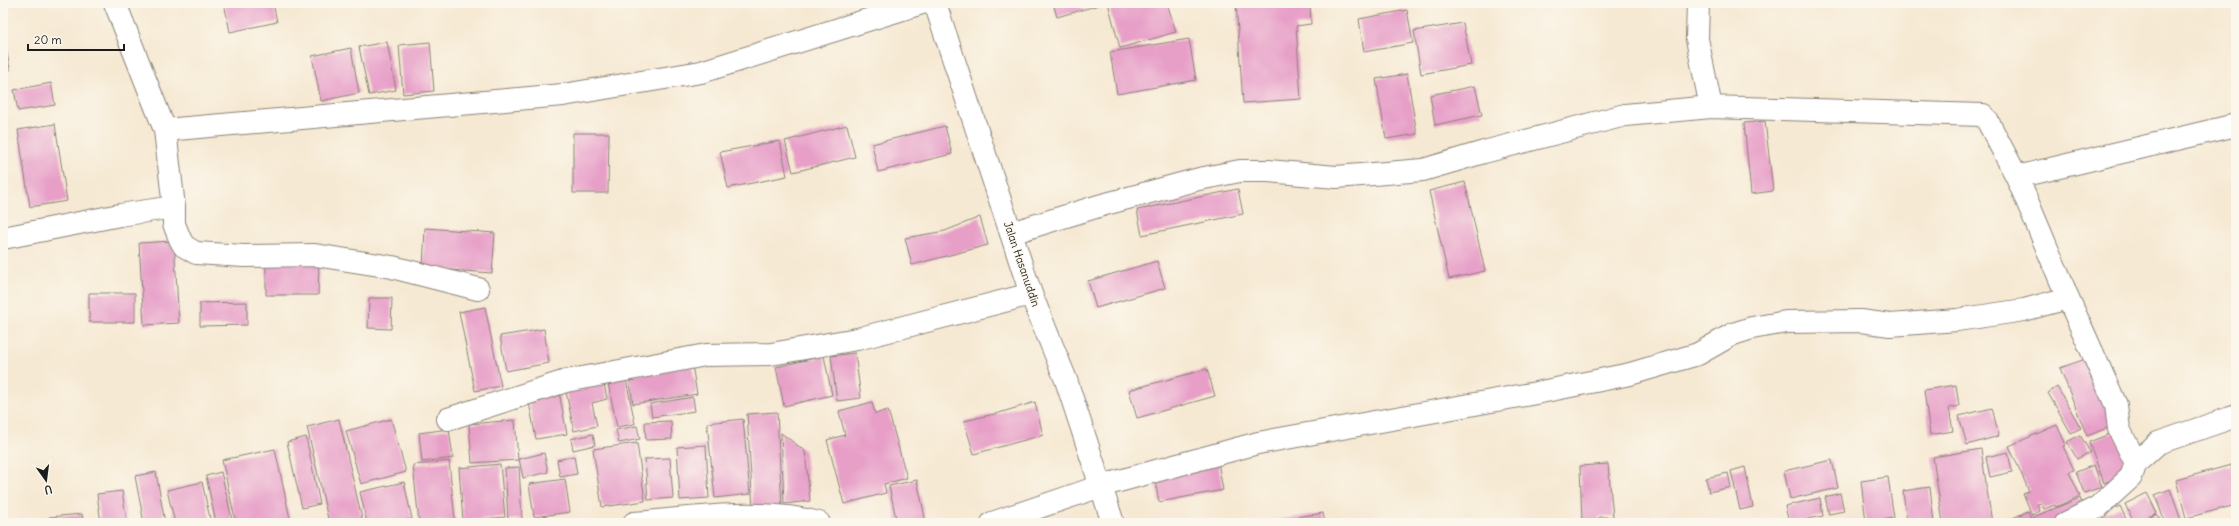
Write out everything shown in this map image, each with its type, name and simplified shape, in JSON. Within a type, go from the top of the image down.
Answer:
[{"type":"street","points":[[115,3],[165,130],[174,207],[174,224],[184,246],[196,253],[244,256],[315,255],[392,267],[478,289]]},
{"type":"street","points":[[165,130],[563,95],[701,72],[922,3]]},
{"type":"street","name":"Jalan Hasanuddin","points":[[935,3],[1031,294],[1066,380],[1112,523]]},
{"type":"street","points":[[1698,3],[1697,39],[1711,107]]},
{"type":"street","points":[[1012,233],[1102,205],[1199,179],[1240,171],[1268,171],[1336,177],[1423,170],[1484,152],[1625,115],[1711,107],[1982,115],[1987,120],[2017,177],[2068,298],[2116,405],[2119,429],[2136,463]]},
{"type":"street","points":[[2017,177],[2236,125]]},
{"type":"street","points":[[3,238],[120,215],[174,207]]},
{"type":"street","points":[[448,419],[566,381],[706,355],[771,354],[857,339],[1031,294]]},
{"type":"street","points":[[992,523],[1101,486],[1258,443],[1536,393],[1630,374],[1698,354],[1733,334],[1752,328],[1786,322],[1861,321],[1890,325],[1957,320],[2018,311],[2068,298]]},
{"type":"street","points":[[2066,523],[2098,507],[2131,477],[2136,463],[2158,443],[2236,416]]},
{"type":"street","points":[[634,523],[746,514],[793,516],[819,523]]},
{"type":"building","points":[[224,3],[273,3],[277,22],[230,32]]},
{"type":"building","points":[[1053,3],[1106,3],[1057,17]]},
{"type":"building","points":[[1108,3],[1167,3],[1176,32],[1120,48]]},
{"type":"building","points":[[1236,3],[1310,3],[1311,24],[1296,26],[1301,99],[1243,103]]},
{"type":"building","points":[[1407,10],[1413,43],[1364,52],[1359,19]]},
{"type":"building","points":[[1463,23],[1471,65],[1421,74],[1414,31]]},
{"type":"building","points":[[1189,39],[1196,80],[1117,94],[1110,52]]},
{"type":"building","points":[[387,42],[396,90],[369,95],[359,47]]},
{"type":"building","points":[[430,42],[434,91],[403,94],[399,45]]},
{"type":"building","points":[[6,48],[10,70],[3,71],[3,49]]},
{"type":"building","points":[[351,48],[359,93],[321,101],[312,56]]},
{"type":"building","points":[[1407,74],[1417,134],[1386,139],[1376,79]]},
{"type":"building","points":[[51,83],[55,105],[18,111],[14,90]]},
{"type":"building","points":[[1475,86],[1482,115],[1435,125],[1430,95]]},
{"type":"building","points":[[1765,121],[1773,191],[1751,194],[1744,123]]},
{"type":"building","points":[[55,124],[67,201],[30,207],[18,130]]},
{"type":"building","points":[[847,125],[855,157],[793,172],[785,141]]},
{"type":"building","points":[[945,126],[952,154],[878,172],[872,144]]},
{"type":"building","points":[[573,133],[609,133],[608,193],[573,193]]},
{"type":"building","points":[[780,141],[787,176],[728,188],[720,152]]},
{"type":"building","points":[[3,156],[8,178],[3,179]]},
{"type":"building","points":[[1465,182],[1485,271],[1449,279],[1429,191]]},
{"type":"building","points":[[1238,189],[1243,214],[1142,235],[1137,210]]},
{"type":"building","points":[[980,217],[988,245],[912,265],[905,238],[945,231]]},
{"type":"building","points":[[425,228],[495,233],[492,273],[423,268]]},
{"type":"building","points":[[174,241],[179,323],[144,325],[139,243]]},
{"type":"building","points":[[1157,261],[1165,288],[1096,308],[1088,281]]},
{"type":"building","points":[[266,263],[319,263],[318,295],[266,295]]},
{"type":"building","points":[[89,293],[135,293],[135,322],[89,322]]},
{"type":"building","points":[[369,298],[392,298],[391,329],[368,328]]},
{"type":"building","points":[[247,302],[247,325],[200,326],[200,303]]},
{"type":"building","points":[[485,307],[501,386],[475,391],[459,312]]},
{"type":"building","points":[[544,329],[549,363],[506,371],[500,336]]},
{"type":"building","points":[[855,353],[861,398],[837,401],[831,356]]},
{"type":"building","points":[[824,356],[832,395],[784,406],[776,367]]},
{"type":"building","points":[[2091,357],[2117,424],[2087,436],[2060,368]]},
{"type":"building","points":[[692,365],[697,394],[633,404],[629,376]]},
{"type":"building","points":[[1207,369],[1215,396],[1137,418],[1129,390]]},
{"type":"building","points":[[625,374],[635,424],[617,427],[607,378]]},
{"type":"building","points":[[604,384],[607,399],[592,403],[597,426],[574,431],[566,392]]},
{"type":"building","points":[[1956,385],[1959,406],[1949,408],[1953,431],[1930,435],[1924,390]]},
{"type":"building","points":[[2057,387],[2081,428],[2071,433],[2048,393]]},
{"type":"building","points":[[559,392],[567,434],[536,439],[528,397]]},
{"type":"building","points":[[693,397],[695,411],[652,417],[650,404]]},
{"type":"building","points":[[872,402],[875,414],[888,410],[907,478],[884,484],[886,493],[844,504],[827,440],[845,435],[839,411]]},
{"type":"building","points":[[1035,402],[1043,435],[974,454],[964,421],[999,413]]},
{"type":"building","points":[[1992,408],[1999,436],[1967,445],[1959,416]]},
{"type":"building","points":[[777,412],[782,507],[753,509],[747,414]]},
{"type":"building","points":[[339,419],[363,523],[329,523],[307,427]]},
{"type":"building","points":[[391,419],[406,472],[361,484],[346,431]]},
{"type":"building","points":[[743,419],[750,494],[715,498],[707,423]]},
{"type":"building","points":[[515,420],[518,460],[472,463],[469,424]]},
{"type":"building","points":[[671,421],[672,439],[646,440],[645,422]]},
{"type":"building","points":[[2057,425],[2066,445],[2063,446],[2074,470],[2069,472],[2080,496],[2056,507],[2055,505],[2044,509],[2041,503],[2037,504],[2040,511],[2032,515],[2023,493],[2029,491],[2009,446]]},
{"type":"building","points":[[637,426],[640,439],[619,443],[616,430]]},
{"type":"building","points":[[449,429],[453,458],[422,462],[419,433]]},
{"type":"building","points":[[2115,432],[2130,473],[2104,483],[2089,442]]},
{"type":"building","points":[[781,433],[805,451],[810,501],[784,504]]},
{"type":"building","points":[[593,434],[595,445],[573,450],[571,439]]},
{"type":"building","points":[[2080,435],[2090,452],[2077,459],[2067,442]]},
{"type":"building","points":[[306,437],[320,504],[302,508],[287,442]]},
{"type":"building","points":[[637,443],[645,501],[602,507],[593,449]]},
{"type":"building","points":[[706,445],[709,498],[680,500],[677,447]]},
{"type":"building","points":[[275,449],[291,523],[236,523],[222,460]]},
{"type":"building","points":[[1981,449],[1992,523],[1943,523],[1933,457]]},
{"type":"building","points":[[2008,452],[2012,472],[1990,477],[1986,457]]},
{"type":"building","points":[[544,453],[548,472],[523,478],[519,459]]},
{"type":"building","points":[[574,456],[577,474],[560,477],[557,460]]},
{"type":"building","points":[[670,458],[673,498],[648,500],[645,459]]},
{"type":"building","points":[[1832,460],[1838,488],[1790,499],[1784,471]]},
{"type":"building","points":[[449,461],[455,520],[419,523],[413,465]]},
{"type":"building","points":[[1218,462],[1223,490],[1159,502],[1154,474]]},
{"type":"building","points":[[500,464],[505,517],[463,521],[459,468]]},
{"type":"building","points":[[1608,464],[1613,517],[1599,517],[1599,523],[1582,523],[1580,466]]},
{"type":"building","points":[[2094,465],[2102,487],[2084,493],[2076,472]]},
{"type":"building","points":[[2231,465],[2236,484],[2236,505],[2186,518],[2176,480]]},
{"type":"building","points":[[519,467],[522,519],[508,520],[505,468]]},
{"type":"building","points":[[1745,467],[1753,507],[1740,510],[1731,471]]},
{"type":"building","points":[[156,472],[165,523],[144,523],[135,476]]},
{"type":"building","points":[[221,472],[233,523],[216,523],[206,476]]},
{"type":"building","points":[[1728,473],[1731,487],[1709,492],[1706,478]]},
{"type":"building","points":[[1888,477],[1894,518],[1866,522],[1861,481]]},
{"type":"building","points":[[565,479],[570,512],[534,517],[529,484]]},
{"type":"building","points":[[917,480],[926,522],[897,523],[889,486]]},
{"type":"building","points":[[202,482],[211,523],[175,523],[167,490]]},
{"type":"building","points":[[404,482],[412,519],[391,523],[367,523],[360,492]]},
{"type":"building","points":[[1930,487],[1934,523],[1907,523],[1903,491]]},
{"type":"building","points":[[2170,489],[2182,523],[2165,523],[2155,495]]},
{"type":"building","points":[[122,491],[127,523],[101,523],[97,494]]},
{"type":"building","points":[[1840,493],[1844,511],[1829,514],[1825,497]]},
{"type":"building","points":[[2147,493],[2157,513],[2134,523],[2125,504]]},
{"type":"building","points":[[1820,498],[1823,516],[1789,523],[1785,506]]},
{"type":"building","points":[[2080,498],[2085,511],[2057,523],[2002,523],[2028,511],[2031,518]]},
{"type":"building","points":[[2120,506],[2128,523],[2096,523],[2094,518]]},
{"type":"building","points":[[1323,513],[1325,523],[1264,523],[1264,522]]},
{"type":"building","points":[[82,514],[83,523],[49,523],[49,517]]},
{"type":"building","points":[[2157,514],[2162,523],[2138,523]]}]
